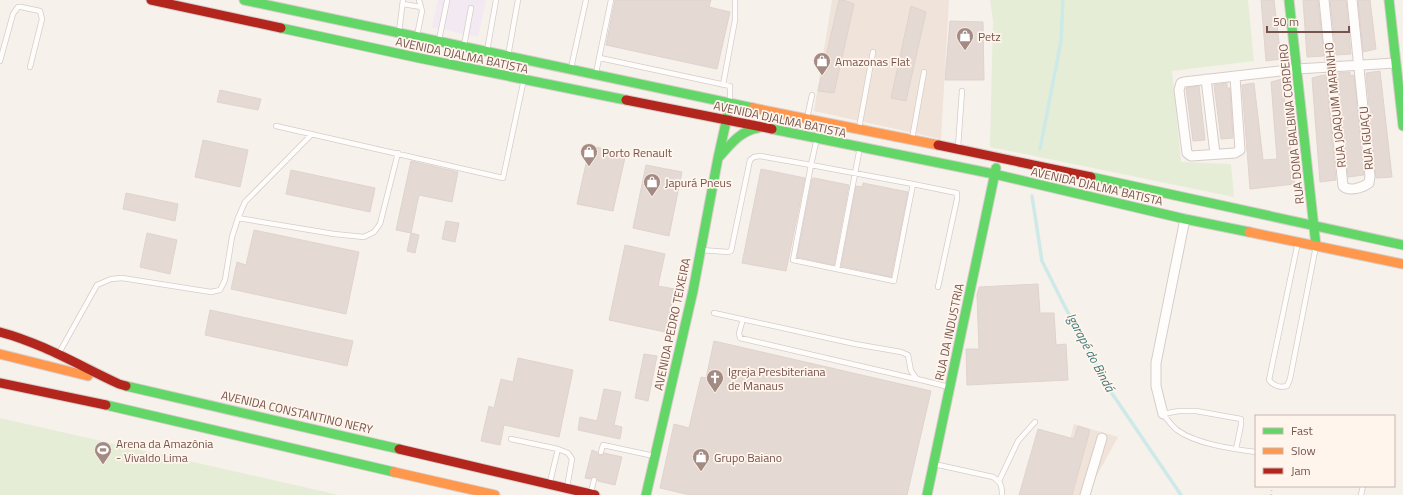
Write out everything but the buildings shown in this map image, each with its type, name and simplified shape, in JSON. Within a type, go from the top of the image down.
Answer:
[{"type":"main road","name":"AVENIDA DJALMA BATISTA","points":[[152,0],[419,58],[994,174],[1185,219],[1403,264]]},
{"type":"main road","name":"AVENIDA DJALMA BATISTA","points":[[244,0],[730,103],[999,157],[1313,224],[1403,245]]},
{"type":"main road","name":"RUA DONA BALBINA CORDEIRO","points":[[1289,0],[1316,246]]},
{"type":"main road","points":[[1389,0],[1403,126]]},
{"type":"main road","name":"AVENIDA PEDRO TEIXEIRA","points":[[646,495],[693,291],[730,103]]},
{"type":"main road","points":[[718,158],[740,134],[748,129],[763,127]]},
{"type":"main road","name":"RUA DA INDUSTRIA","points":[[926,495],[994,174],[999,157]]},
{"type":"main road","name":"AVENIDA CONSTANTINO NERY","points":[[0,332],[35,344],[119,384],[266,416],[593,494]]},
{"type":"main road","points":[[0,354],[119,384]]},
{"type":"main road","points":[[0,383],[76,398],[494,495]]},
{"type":"street","name":"RUA JOAQUIM MARINHO","points":[[1324,0],[1343,186]]},
{"type":"street","points":[[1352,0],[1359,65]]},
{"type":"street","points":[[1235,77],[1241,147],[1236,153],[1195,157],[1191,156],[1187,153],[1179,90],[1181,83],[1297,69],[1395,63]]},
{"type":"street","name":"RUA IGUAÇU","points":[[1343,186],[1350,189],[1365,186],[1369,183],[1370,176],[1359,65]]},
{"type":"street","points":[[1206,80],[1215,154]]},
{"type":"street","points":[[1163,414],[1156,386],[1156,363],[1185,219]]},
{"type":"street","points":[[1084,495],[1102,438]]},
{"type":"lane","points":[[417,36],[422,11],[419,0]]},
{"type":"lane","points":[[487,51],[496,0]]},
{"type":"lane","points":[[508,56],[518,0]]},
{"type":"lane","points":[[570,69],[586,0]]},
{"type":"lane","points":[[596,75],[611,0]]},
{"type":"lane","points":[[723,85],[735,20],[735,0]]},
{"type":"lane","points":[[439,41],[446,1]]},
{"type":"lane","points":[[399,32],[403,2],[421,7]]},
{"type":"lane","points":[[0,61],[13,14],[18,7],[21,7],[40,11],[42,19],[30,67]]},
{"type":"lane","points":[[464,46],[471,8]]},
{"type":"lane","points":[[858,128],[873,52]]},
{"type":"lane","points":[[600,58],[730,86],[730,103]]},
{"type":"lane","points":[[912,139],[924,72]]},
{"type":"lane","points":[[276,126],[503,178],[524,79]]},
{"type":"lane","points":[[958,149],[962,91]]},
{"type":"lane","points":[[807,118],[812,95]]},
{"type":"lane","points":[[59,355],[98,285],[110,280],[122,278],[211,292],[220,290],[225,280],[232,237],[245,202],[312,134]]},
{"type":"lane","points":[[816,138],[793,260],[894,281],[913,184]]},
{"type":"lane","points":[[837,269],[860,148]]},
{"type":"lane","points":[[238,218],[334,234],[364,237],[374,232],[380,224],[398,153]]},
{"type":"lane","points":[[701,250],[731,251],[750,160],[754,157],[760,156],[956,193],[957,199],[938,287]]},
{"type":"lane","points":[[1298,242],[1269,380],[1273,385],[1281,387],[1287,386],[1290,379],[1316,246]]},
{"type":"lane","points":[[714,313],[855,344],[901,352],[908,355],[911,371],[917,379]]},
{"type":"lane","points":[[743,319],[739,333],[740,338],[949,387]]},
{"type":"lane","points":[[1236,449],[1241,419],[1196,411],[1179,411],[1163,414],[1176,430],[1193,438],[1236,449],[1255,452]]},
{"type":"lane","points":[[1002,495],[1000,481],[1018,441],[1035,422]]},
{"type":"lane","points":[[511,438],[558,449],[568,453],[572,459],[567,488]]},
{"type":"lane","points":[[601,452],[603,445],[656,456]]},
{"type":"lane","points":[[550,484],[558,449]]},
{"type":"lane","points":[[933,464],[993,477],[1000,481]]},
{"type":"lane","points":[[593,494],[594,480]]},
{"type":"shaded area","points":[[438,0],[486,0],[478,37],[432,27]]},
{"type":"shaded area","points":[[832,0],[949,0],[941,139],[814,111]]},
{"type":"shaded area","points":[[1074,424],[1118,437],[1096,477],[1090,495],[1056,495]]},
{"type":"green space","points":[[990,0],[1248,0],[1254,61],[1172,71],[1181,162],[1231,164],[1234,197],[990,147],[993,21]]},
{"type":"green space","name":"Arena da Amazônia - Vivaldo Lima","points":[[0,418],[339,495],[0,495]]},
{"type":"waterway","name":"Igarapé do Bindá","points":[[1040,149],[1061,41],[1063,0]]},
{"type":"waterway","name":"Igarapé do Bindá","points":[[1032,196],[1042,261],[1111,392],[1181,495]]},
{"type":"traffic: fast","points":[[244,0],[753,108]]},
{"type":"traffic: fast","points":[[1289,0],[1316,246]]},
{"type":"traffic: fast","points":[[1389,0],[1403,126]]},
{"type":"traffic: fast","points":[[281,28],[626,100]]},
{"type":"traffic: fast","points":[[646,495],[693,291],[728,113]]},
{"type":"traffic: fast","points":[[719,157],[741,135],[758,128]]},
{"type":"traffic: fast","points":[[772,129],[994,174],[1185,219],[1249,232]]},
{"type":"traffic: fast","points":[[927,495],[996,168]]},
{"type":"traffic: fast","points":[[1091,177],[1403,245]]},
{"type":"traffic: fast","points":[[126,386],[399,449]]},
{"type":"traffic: fast","points":[[106,405],[394,472]]},
{"type":"traffic: slow","points":[[753,108],[938,145]]},
{"type":"traffic: slow","points":[[1249,232],[1403,264]]},
{"type":"traffic: slow","points":[[0,354],[88,376]]},
{"type":"traffic: slow","points":[[394,472],[495,495]]},
{"type":"traffic: jam","points":[[151,0],[281,28]]},
{"type":"traffic: jam","points":[[626,100],[772,129]]},
{"type":"traffic: jam","points":[[938,145],[1091,177]]},
{"type":"traffic: jam","points":[[0,332],[31,342],[126,386]]},
{"type":"traffic: jam","points":[[0,383],[106,405]]},
{"type":"traffic: jam","points":[[399,449],[595,495]]},
{"type":"place","name":"Petz","points":[[965,51]]},
{"type":"place","name":"Amazonas Flat","points":[[822,76]]},
{"type":"place","name":"Porto Renault","points":[[589,167]]},
{"type":"place","name":"Japurá Pneus","points":[[652,197]]},
{"type":"place","name":"Igreja Presbiteriana de Manaus","points":[[715,393]]},
{"type":"place","name":"Arena da Amazônia - Vivaldo Lima","points":[[103,465]]},
{"type":"place","name":"Grupo Baiano","points":[[701,472]]}]
